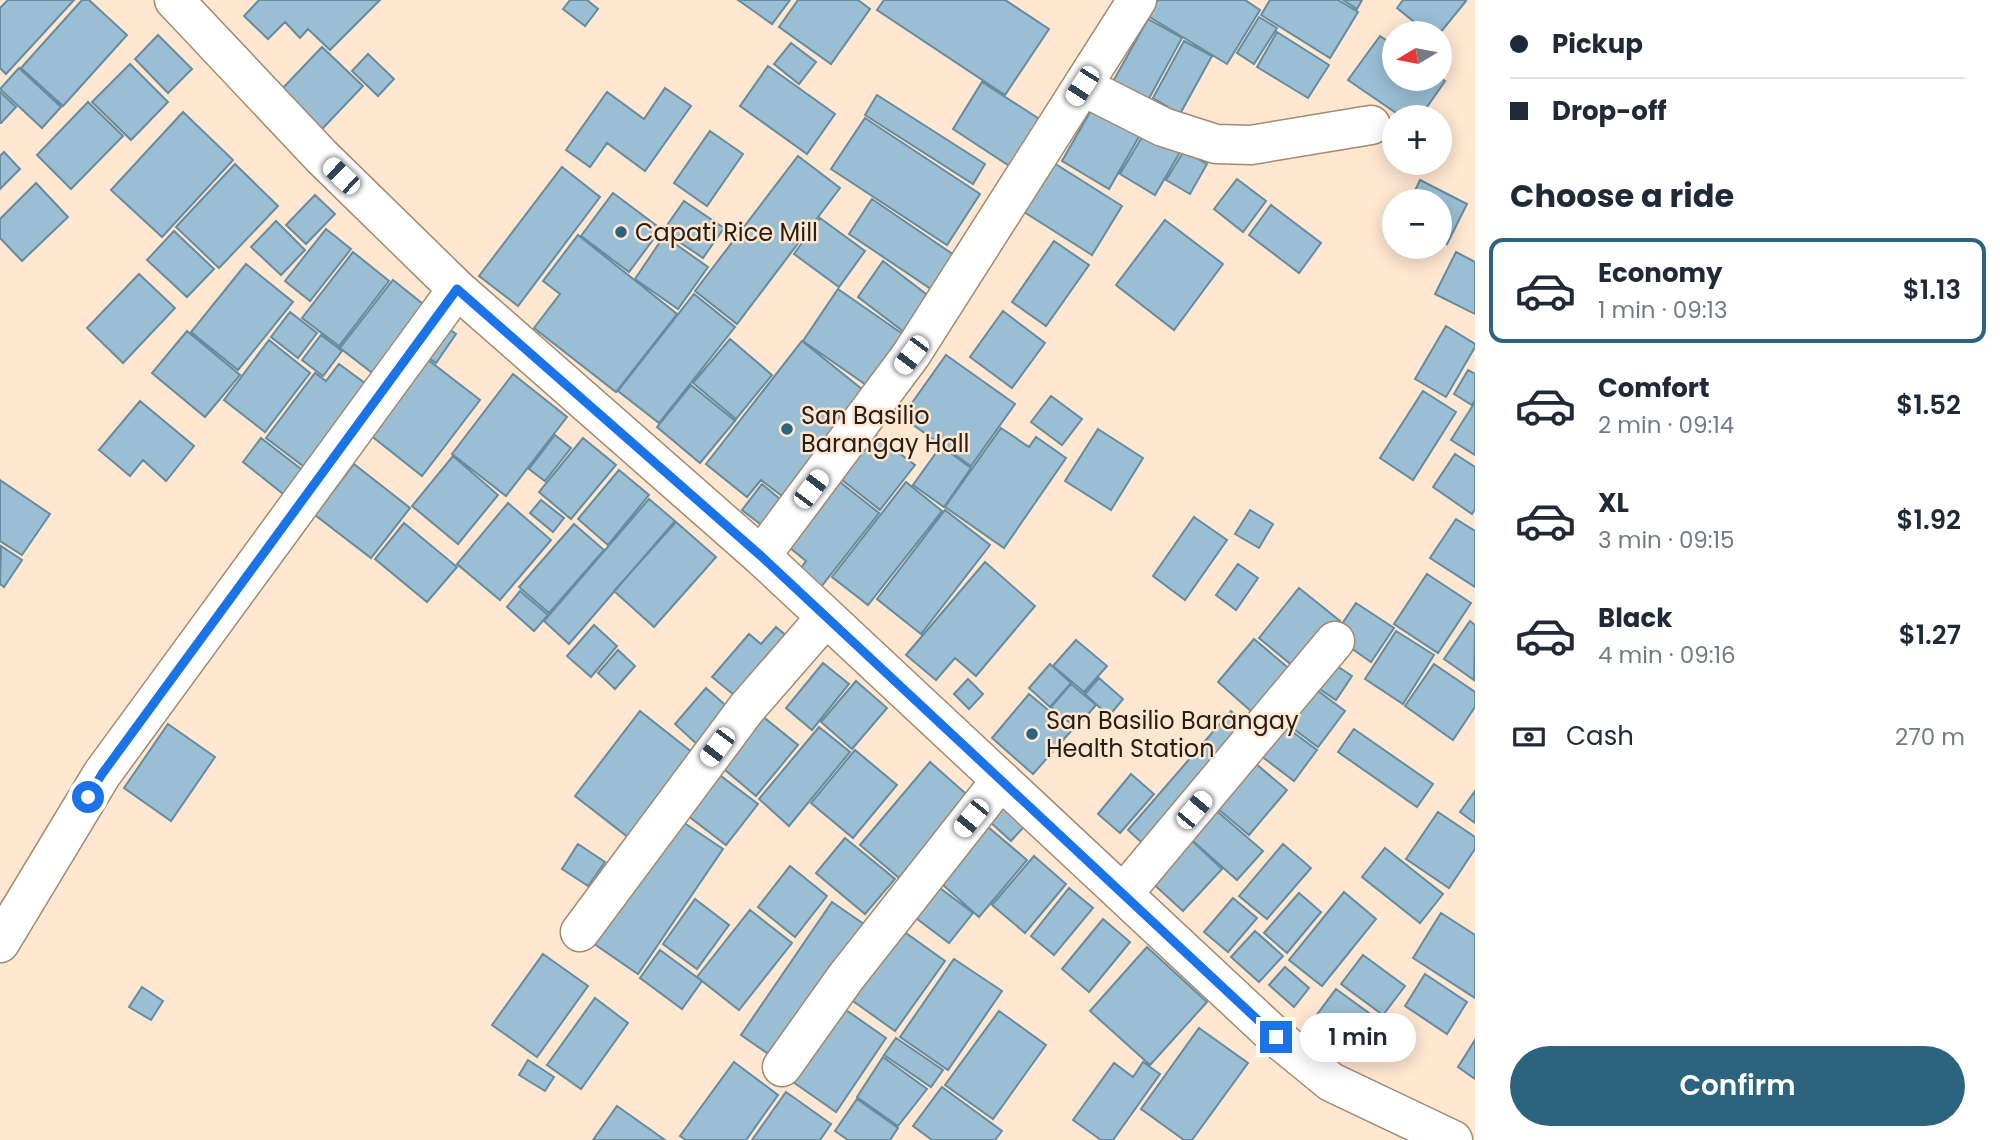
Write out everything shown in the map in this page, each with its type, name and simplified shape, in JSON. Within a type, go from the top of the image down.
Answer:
[{"type":"street","points":[[174,0],[322,157],[457,289],[761,556],[1276,1037],[1331,1082],[1453,1140]]},
{"type":"street","points":[[761,556],[911,355],[1137,0]]},
{"type":"street","points":[[1082,86],[1163,127],[1216,144],[1251,145],[1371,125]]},
{"type":"street","points":[[0,943],[102,774],[457,289]]},
{"type":"street","points":[[580,932],[746,709],[825,617]]},
{"type":"street","points":[[1123,894],[1335,641]]},
{"type":"street","points":[[782,1067],[846,977],[1001,780]]},
{"type":"building","points":[[8,0],[74,0],[6,74],[0,68],[0,8]]},
{"type":"building","points":[[82,0],[89,0],[127,35],[63,106],[21,68]]},
{"type":"building","points":[[259,0],[380,0],[330,50],[308,29],[300,38],[285,22],[268,39],[244,16]]},
{"type":"building","points":[[570,0],[587,0],[598,9],[585,26],[563,9]]},
{"type":"building","points":[[738,0],[790,0],[772,24]]},
{"type":"building","points":[[798,0],[858,0],[870,9],[831,64],[779,27]]},
{"type":"building","points":[[884,0],[1005,0],[1049,29],[1005,95],[877,10]]},
{"type":"building","points":[[1158,0],[1245,0],[1260,10],[1227,64],[1148,16]]},
{"type":"building","points":[[1270,0],[1338,0],[1358,12],[1330,58],[1261,15]]},
{"type":"building","points":[[1343,0],[1362,0],[1357,9]]},
{"type":"building","points":[[1403,0],[1466,1],[1450,21],[1413,21],[1397,8]]},
{"type":"building","points":[[1259,17],[1277,28],[1254,64],[1237,53]]},
{"type":"building","points":[[1148,19],[1182,38],[1146,104],[1111,85]]},
{"type":"building","points":[[1277,32],[1329,65],[1308,98],[1257,67]]},
{"type":"building","points":[[158,35],[192,69],[168,93],[135,59]]},
{"type":"building","points":[[1380,36],[1382,91],[1438,91],[1428,105],[1384,105],[1348,80]]},
{"type":"building","points":[[1184,41],[1212,56],[1180,114],[1153,98]]},
{"type":"building","points":[[791,43],[816,62],[799,84],[774,64]]},
{"type":"building","points":[[322,47],[363,86],[322,129],[281,90]]},
{"type":"building","points":[[368,54],[394,79],[378,96],[352,71]]},
{"type":"building","points":[[130,64],[168,102],[131,140],[92,102]]},
{"type":"building","points":[[768,66],[835,114],[807,154],[740,106]]},
{"type":"building","points":[[19,68],[61,107],[42,128],[0,89]]},
{"type":"building","points":[[982,82],[1041,120],[1011,167],[953,129]]},
{"type":"building","points":[[665,88],[691,106],[645,171],[607,143],[590,167],[566,150],[607,92],[644,119]]},
{"type":"building","points":[[0,92],[16,107],[1,123],[0,123]]},
{"type":"building","points":[[877,95],[985,164],[973,184],[865,115]]},
{"type":"building","points":[[1097,100],[1144,128],[1109,189],[1062,161]]},
{"type":"building","points":[[88,102],[123,136],[71,189],[37,155]]},
{"type":"building","points":[[183,112],[233,160],[162,237],[111,190]]},
{"type":"building","points":[[865,118],[980,194],[947,245],[831,169]]},
{"type":"building","points":[[1148,127],[1183,147],[1155,195],[1120,174]]},
{"type":"building","points":[[710,131],[743,154],[707,206],[674,183]]},
{"type":"building","points":[[1184,151],[1207,164],[1190,194],[1166,180]]},
{"type":"building","points":[[4,152],[20,169],[0,189],[0,156]]},
{"type":"building","points":[[798,156],[840,188],[737,324],[695,291]]},
{"type":"building","points":[[1054,163],[1122,206],[1092,255],[1024,212]]},
{"type":"building","points":[[235,164],[278,206],[219,268],[176,227]]},
{"type":"building","points":[[562,167],[600,197],[518,306],[479,276]]},
{"type":"building","points":[[1237,179],[1266,201],[1243,232],[1214,209]]},
{"type":"building","points":[[1420,180],[1438,189],[1416,189]]},
{"type":"building","points":[[36,183],[68,217],[22,261],[0,238],[0,219]]},
{"type":"building","name":"Capati Rice Mill","points":[[613,193],[661,229],[629,272],[581,236]]},
{"type":"building","points":[[315,195],[335,214],[306,244],[286,225]]},
{"type":"building","points":[[1452,196],[1467,204],[1452,234]]},
{"type":"building","points":[[872,199],[957,257],[934,291],[849,234]]},
{"type":"building","points":[[684,201],[724,228],[703,258],[663,231]]},
{"type":"building","points":[[1271,205],[1321,243],[1299,273],[1249,235]]},
{"type":"building","points":[[820,218],[865,251],[839,287],[794,254]]},
{"type":"building","points":[[1165,220],[1223,264],[1174,330],[1116,285]]},
{"type":"building","points":[[276,221],[305,250],[281,275],[251,247]]},
{"type":"building","points":[[326,229],[351,249],[310,301],[285,281]]},
{"type":"building","points":[[174,231],[214,269],[187,297],[147,260]]},
{"type":"building","points":[[578,235],[677,314],[616,392],[534,328],[560,294],[543,281]]},
{"type":"building","points":[[664,236],[708,267],[678,309],[635,279]]},
{"type":"building","points":[[1054,241],[1089,265],[1046,326],[1012,302]]},
{"type":"building","points":[[353,252],[389,281],[339,346],[302,318]]},
{"type":"building","points":[[1456,252],[1475,262],[1475,314],[1435,294]]},
{"type":"building","points":[[883,261],[930,297],[904,332],[858,297]]},
{"type":"building","points":[[246,264],[293,302],[238,370],[191,332]]},
{"type":"building","points":[[139,274],[175,308],[123,363],[87,328]]},
{"type":"building","points":[[393,280],[428,308],[375,375],[340,348]]},
{"type":"building","points":[[838,289],[907,337],[872,389],[803,341]]},
{"type":"building","points":[[694,294],[735,327],[659,423],[618,391]]},
{"type":"building","points":[[1003,311],[1045,343],[1012,388],[970,357]]},
{"type":"building","points":[[290,312],[317,333],[298,358],[271,337]]},
{"type":"building","points":[[438,321],[456,334],[436,363],[418,350]]},
{"type":"building","points":[[1446,326],[1475,344],[1475,347],[1446,397],[1415,379]]},
{"type":"building","points":[[187,331],[240,375],[205,417],[152,373]]},
{"type":"building","points":[[321,335],[342,351],[323,376],[302,360]]},
{"type":"building","points":[[730,339],[772,375],[736,419],[693,383]]},
{"type":"building","points":[[269,340],[310,373],[265,432],[224,400]]},
{"type":"building","name":"San Basilio Barangay Hall","points":[[802,341],[868,394],[786,499],[761,480],[747,497],[706,464]]},
{"type":"building","points":[[946,355],[1015,404],[971,466],[902,417]]},
{"type":"building","points":[[427,359],[480,400],[422,476],[369,434]]},
{"type":"building","points":[[339,364],[373,389],[311,472],[266,438],[315,373],[326,381]]},
{"type":"building","points":[[1468,370],[1475,374],[1475,400],[1472,405],[1454,394]]},
{"type":"building","points":[[513,374],[567,417],[506,496],[452,454]]},
{"type":"building","points":[[691,385],[735,421],[700,463],[657,427]]},
{"type":"building","points":[[1423,391],[1456,412],[1413,480],[1380,458]]},
{"type":"building","points":[[1051,396],[1082,419],[1062,445],[1031,422]]},
{"type":"building","points":[[140,401],[194,446],[166,481],[143,460],[130,476],[99,450]]},
{"type":"building","points":[[1475,402],[1475,455],[1451,440]]},
{"type":"building","points":[[1001,428],[1029,447],[1036,437],[1066,458],[1004,548],[945,507]]},
{"type":"building","points":[[1098,429],[1143,458],[1111,510],[1065,481]]},
{"type":"building","points":[[555,435],[571,448],[545,481],[529,469]]},
{"type":"building","points":[[875,435],[915,465],[880,510],[841,479]]},
{"type":"building","points":[[261,438],[305,472],[287,497],[243,462]]},
{"type":"building","points":[[583,438],[616,465],[571,519],[539,492]]},
{"type":"building","points":[[941,446],[971,468],[944,507],[913,485]]},
{"type":"building","points":[[1455,454],[1475,467],[1475,509],[1472,514],[1433,487]]},
{"type":"building","points":[[453,456],[498,495],[458,544],[412,506]]},
{"type":"building","points":[[354,464],[410,508],[371,558],[315,515]]},
{"type":"building","points":[[619,470],[649,495],[608,545],[578,519]]},
{"type":"building","points":[[0,480],[50,514],[22,555],[0,541]]},
{"type":"building","points":[[840,482],[879,513],[817,592],[796,575],[806,561],[789,547]]},
{"type":"building","points":[[906,482],[942,511],[868,605],[832,577]]},
{"type":"building","points":[[762,484],[787,505],[768,530],[742,510]]},
{"type":"building","points":[[649,499],[675,521],[569,644],[544,621]]},
{"type":"building","points":[[541,500],[564,518],[553,532],[530,513]]},
{"type":"building","points":[[508,503],[551,540],[500,600],[457,564]]},
{"type":"building","points":[[945,510],[990,545],[921,634],[877,599]]},
{"type":"building","points":[[1250,510],[1273,524],[1259,548],[1235,534]]},
{"type":"building","points":[[1194,517],[1227,540],[1185,600],[1153,576]]},
{"type":"building","points":[[1456,519],[1475,531],[1475,587],[1430,558]]},
{"type":"building","points":[[676,522],[716,557],[654,627],[614,591]]},
{"type":"building","points":[[404,523],[457,567],[427,602],[375,559]]},
{"type":"building","points":[[574,524],[604,550],[549,613],[519,587]]},
{"type":"building","points":[[1,546],[22,560],[4,587],[0,584]]},
{"type":"building","points":[[985,562],[1035,606],[976,676],[955,658],[936,680],[906,655]]},
{"type":"building","points":[[1238,564],[1258,578],[1236,610],[1216,595]]},
{"type":"building","points":[[1427,574],[1471,603],[1438,653],[1394,624]]},
{"type":"building","points":[[1299,588],[1340,621],[1300,672],[1259,638]]},
{"type":"building","points":[[520,591],[548,615],[534,631],[507,607]]},
{"type":"building","points":[[1356,603],[1394,628],[1371,662],[1334,636]]},
{"type":"building","points":[[1470,621],[1475,625],[1474,680],[1444,659]]},
{"type":"building","points":[[594,625],[617,646],[591,677],[567,656]]},
{"type":"building","points":[[776,627],[795,643],[745,704],[712,677],[749,634],[761,644]]},
{"type":"building","points":[[1396,631],[1434,655],[1403,704],[1365,679]]},
{"type":"building","points":[[1254,639],[1298,676],[1261,720],[1218,682]]},
{"type":"building","points":[[1076,640],[1107,666],[1084,692],[1053,666]]},
{"type":"building","points":[[618,650],[635,666],[615,689],[598,673]]},
{"type":"building","points":[[1325,658],[1352,676],[1336,700],[1309,682]]},
{"type":"building","points":[[823,663],[849,684],[812,730],[786,708]]},
{"type":"building","points":[[1050,664],[1071,683],[1050,707],[1029,688]]},
{"type":"building","points":[[1434,664],[1475,692],[1475,707],[1453,740],[1405,706]]},
{"type":"building","points":[[1099,678],[1123,699],[1109,716],[1085,694]]},
{"type":"building","points":[[968,679],[983,694],[969,709],[954,694]]},
{"type":"building","points":[[856,681],[887,708],[852,749],[821,722]]},
{"type":"building","points":[[1306,682],[1345,711],[1318,747],[1279,718]]},
{"type":"building","points":[[1071,684],[1096,705],[1076,728],[1051,707]]},
{"type":"building","points":[[706,688],[731,710],[699,746],[675,724]]},
{"type":"building","name":"San Basilio Barangay Health Station","points":[[1029,694],[1072,730],[1033,774],[992,738]]},
{"type":"building","points":[[640,711],[698,757],[633,841],[575,796]]},
{"type":"building","points":[[756,711],[798,745],[756,796],[712,759]]},
{"type":"building","points":[[1231,711],[1256,733],[1152,852],[1128,830]]},
{"type":"building","points":[[1278,721],[1317,750],[1294,781],[1256,752]]},
{"type":"building","points":[[168,724],[215,757],[171,821],[124,788]]},
{"type":"building","points":[[819,727],[850,752],[789,826],[759,799]]},
{"type":"building","points":[[1354,729],[1433,784],[1417,807],[1338,752]]},
{"type":"building","points":[[855,750],[897,785],[853,838],[811,803]]},
{"type":"building","points":[[1249,758],[1287,790],[1249,835],[1211,803]]},
{"type":"building","points":[[930,762],[973,800],[904,882],[860,845]]},
{"type":"building","points":[[709,767],[758,804],[726,845],[678,808]]},
{"type":"building","points":[[1131,774],[1154,794],[1120,833],[1098,814]]},
{"type":"building","points":[[1475,791],[1475,823],[1460,812]]},
{"type":"building","points":[[1008,801],[1030,820],[1011,841],[990,822]]},
{"type":"building","points":[[1210,805],[1263,851],[1237,880],[1185,834]]},
{"type":"building","points":[[1438,812],[1475,837],[1475,849],[1449,888],[1406,859]]},
{"type":"building","points":[[671,814],[723,849],[638,974],[587,939]]},
{"type":"building","points":[[981,821],[1027,860],[979,917],[934,877]]},
{"type":"building","points":[[1188,837],[1222,869],[1183,911],[1149,880]]},
{"type":"building","points":[[845,838],[895,879],[865,914],[816,873]]},
{"type":"building","points":[[578,844],[605,862],[588,886],[562,869]]},
{"type":"building","points":[[1283,844],[1311,868],[1267,919],[1239,896]]},
{"type":"building","points":[[1385,848],[1443,894],[1420,923],[1362,877]]},
{"type":"building","points":[[1034,856],[1066,884],[1025,933],[992,905]]},
{"type":"building","points":[[790,866],[827,896],[795,937],[758,907]]},
{"type":"building","points":[[936,885],[973,913],[949,943],[912,915]]},
{"type":"building","points":[[1069,888],[1093,908],[1054,955],[1031,936]]},
{"type":"building","points":[[1344,892],[1376,919],[1322,986],[1289,960]]},
{"type":"building","points":[[1299,893],[1321,912],[1287,953],[1264,933]]},
{"type":"building","points":[[1233,898],[1257,918],[1228,952],[1204,932]]},
{"type":"building","points":[[695,899],[729,925],[697,969],[663,944]]},
{"type":"building","points":[[832,902],[871,929],[780,1062],[741,1035]]},
{"type":"building","points":[[750,910],[792,943],[739,1010],[697,977]]},
{"type":"building","points":[[1441,913],[1475,935],[1475,998],[1413,958]]},
{"type":"building","points":[[1103,919],[1130,942],[1089,992],[1062,969]]},
{"type":"building","points":[[892,923],[945,961],[895,1031],[843,994]]},
{"type":"building","points":[[1255,931],[1283,956],[1259,982],[1231,957]]},
{"type":"building","points":[[1147,947],[1207,1002],[1150,1065],[1090,1011]]},
{"type":"building","points":[[660,950],[702,981],[682,1009],[640,978]]},
{"type":"building","points":[[543,954],[588,986],[537,1057],[492,1025]]},
{"type":"building","points":[[1363,955],[1405,986],[1383,1015],[1341,984]]},
{"type":"building","points":[[954,959],[1002,991],[948,1070],[900,1037]]},
{"type":"building","points":[[1285,967],[1309,988],[1294,1007],[1269,985]]},
{"type":"building","points":[[1425,974],[1467,1002],[1447,1034],[1405,1006]]},
{"type":"building","points":[[142,987],[163,1001],[151,1020],[129,1007]]},
{"type":"building","points":[[1336,989],[1380,1021],[1350,1061],[1307,1028]]},
{"type":"building","points":[[595,998],[628,1023],[581,1089],[547,1065]]},
{"type":"building","points":[[836,1003],[886,1038],[836,1112],[786,1077]]},
{"type":"building","points":[[999,1011],[1046,1045],[993,1119],[945,1085]]},
{"type":"building","points":[[1199,1028],[1248,1063],[1192,1140],[1184,1140],[1141,1109]]},
{"type":"building","points":[[896,1038],[943,1070],[931,1087],[884,1055]]},
{"type":"building","points":[[1475,1040],[1475,1079],[1458,1067]]},
{"type":"building","points":[[883,1057],[927,1089],[898,1126],[857,1097]]},
{"type":"building","points":[[528,1060],[554,1077],[545,1091],[519,1075]]},
{"type":"building","points":[[734,1062],[778,1095],[746,1140],[686,1140],[680,1136]]},
{"type":"building","points":[[1143,1062],[1160,1074],[1113,1140],[1101,1140],[1073,1120],[1114,1063],[1133,1077]]},
{"type":"building","points":[[942,1087],[1002,1131],[995,1140],[932,1140],[913,1126]]},
{"type":"building","points":[[786,1092],[831,1124],[820,1140],[752,1140]]},
{"type":"building","points":[[857,1099],[898,1128],[890,1140],[848,1140],[835,1131]]},
{"type":"building","points":[[617,1106],[665,1140],[593,1140]]},
{"type":"place","name":"Capati Rice Mill","points":[[621,232]]},
{"type":"place","name":"San Basilio Barangay Hall","points":[[787,429]]},
{"type":"place","name":"San Basilio Barangay Health Station","points":[[1032,734]]},
{"type":"route","points":[[88,797],[102,774],[457,289],[761,556],[1276,1037]]}]
